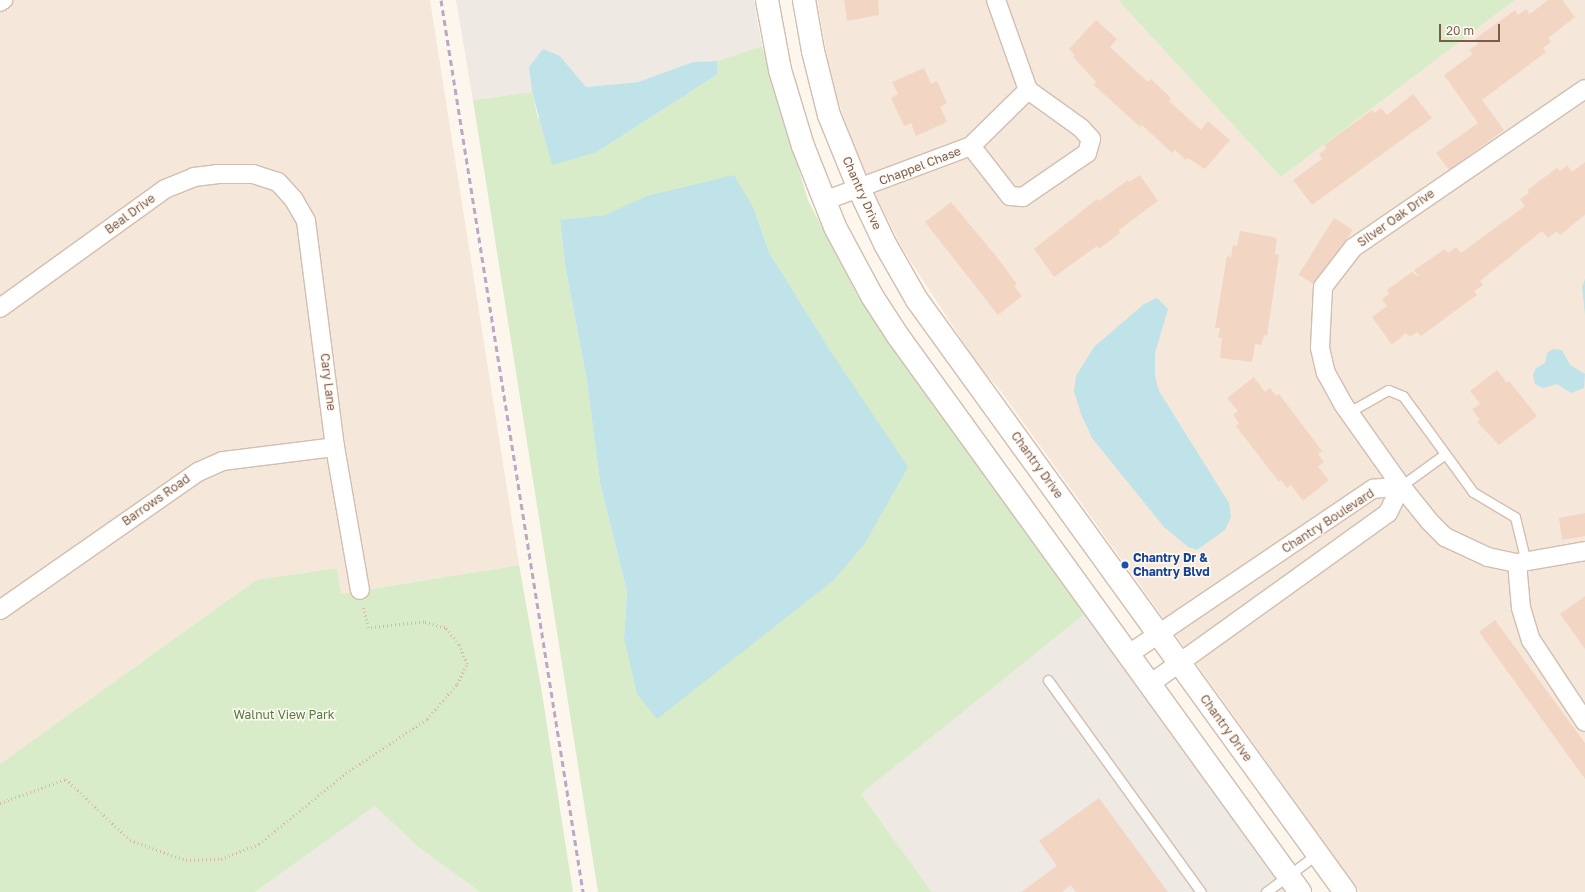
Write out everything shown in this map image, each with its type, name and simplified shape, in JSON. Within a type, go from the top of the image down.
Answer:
[{"type":"street","points":[[767,0],[788,97],[824,201],[872,296],[898,336],[1294,884]]},
{"type":"street","name":"Chantry Drive","points":[[804,0],[813,51],[829,115],[859,189],[885,244],[917,300],[1344,892]]},
{"type":"street","points":[[996,0],[1028,90]]},
{"type":"street","name":"Silver Oak Drive","points":[[1521,563],[1488,557],[1446,537],[1430,522],[1401,486],[1349,412],[1326,372],[1320,348],[1323,287],[1353,248],[1585,89]]},
{"type":"street","name":"Chappel Chase","points":[[824,201],[971,146],[1028,90],[1081,128],[1091,140],[1087,153],[1023,196],[1010,196],[971,146]]},
{"type":"street","name":"Beal Drive","points":[[0,308],[165,189],[194,177],[217,174],[253,174],[278,182]]},
{"type":"street","name":"Cary Lane","points":[[278,182],[294,200],[306,221],[335,447],[360,590]]},
{"type":"street","name":"Barrows Road","points":[[0,610],[198,472],[223,461],[335,447]]},
{"type":"street","name":"Chantry Boulevard","points":[[1129,654],[1373,489],[1401,486]]},
{"type":"street","name":"Chantry Boulevard","points":[[1150,684],[1180,664],[1388,513],[1401,486]]},
{"type":"street","points":[[1585,552],[1521,563],[1521,608],[1531,640],[1585,722]]},
{"type":"lane","points":[[1349,412],[1388,390],[1403,396],[1473,492],[1514,517],[1521,563]]},
{"type":"lane","points":[[1401,486],[1445,454]]},
{"type":"lane","points":[[1048,680],[1200,892]]},
{"type":"lane","points":[[1266,892],[1294,884],[1317,854]]},
{"type":"path","points":[[0,803],[66,779],[130,840],[186,860],[221,860],[259,844],[346,772],[427,719],[457,684],[467,664],[459,645],[445,628],[424,622],[368,628],[360,590]]},
{"type":"shaded area","points":[[0,0],[430,0],[519,565],[341,594],[337,568],[256,580],[0,764]]},
{"type":"shaded area","points":[[456,0],[754,0],[762,46],[717,61],[693,62],[638,82],[586,87],[560,56],[529,67],[532,92],[473,100]]},
{"type":"shaded area","points":[[817,0],[1118,0],[1281,177],[1515,0],[1585,0],[1585,892],[1360,892],[1000,390],[978,365],[902,248],[862,169],[832,84]]},
{"type":"shaded area","points":[[1086,613],[1285,892],[932,892],[861,794]]},
{"type":"shaded area","points":[[375,806],[417,846],[480,892],[255,892]]},
{"type":"green space","points":[[1118,0],[1515,0],[1281,177]]},
{"type":"green space","points":[[762,46],[808,200],[858,297],[1086,613],[861,794],[932,892],[598,892],[473,100],[532,92],[538,118],[597,152],[718,74],[717,61]],"holes":[[[754,209],[769,252],[833,355],[624,638],[627,592],[600,483],[587,381],[565,265],[560,221],[605,215]]]},
{"type":"green space","name":"Walnut View Park","points":[[519,565],[541,687],[573,892],[480,892],[417,846],[375,806],[255,892],[0,892],[0,764],[256,580],[337,568],[341,594]]},
{"type":"water","points":[[543,49],[560,56],[586,87],[638,82],[693,62],[717,61],[718,74],[597,152],[552,165],[532,92],[529,67]]},
{"type":"water","points":[[734,175],[754,209],[769,252],[833,355],[908,467],[865,543],[834,580],[657,719],[637,694],[624,638],[627,592],[600,483],[587,381],[565,265],[560,220],[605,215],[647,196]]},
{"type":"water","points":[[1585,279],[1585,315],[1582,287]]},
{"type":"water","points":[[1157,298],[1168,309],[1155,353],[1155,376],[1159,391],[1229,503],[1231,517],[1225,530],[1197,550],[1188,547],[1164,527],[1092,438],[1081,414],[1074,391],[1076,376],[1094,347],[1144,304]]},
{"type":"water","points":[[1553,349],[1562,350],[1570,365],[1585,374],[1584,388],[1571,393],[1557,384],[1543,388],[1535,384],[1533,375],[1536,368],[1545,363],[1547,353]]},
{"type":"building","points":[[844,0],[878,0],[879,15],[847,21]]},
{"type":"building","points":[[1548,0],[1562,0],[1575,17],[1548,38],[1551,42],[1543,48],[1546,52],[1482,100],[1504,130],[1449,170],[1436,153],[1478,123],[1444,75],[1473,54],[1469,50],[1478,44],[1475,39],[1515,10],[1518,15],[1526,9],[1530,14]]},
{"type":"building","points":[[1096,20],[1117,39],[1110,47],[1148,82],[1151,79],[1171,98],[1169,101],[1201,130],[1208,121],[1230,140],[1205,169],[1188,158],[1186,160],[1175,150],[1172,153],[1142,125],[1140,127],[1094,85],[1096,82],[1073,57],[1075,55],[1069,49]]},
{"type":"building","points":[[924,68],[931,84],[937,81],[947,103],[940,107],[947,122],[916,136],[911,123],[904,126],[891,98],[898,94],[892,82]]},
{"type":"building","points":[[1413,94],[1432,118],[1312,205],[1293,180],[1322,159],[1319,154],[1327,148],[1324,145],[1372,110],[1374,113],[1381,108],[1387,115]]},
{"type":"building","points":[[1585,162],[1585,215],[1560,235],[1557,231],[1548,238],[1542,231],[1480,281],[1483,285],[1474,291],[1477,295],[1421,336],[1417,332],[1410,337],[1406,333],[1392,345],[1372,317],[1387,306],[1382,299],[1389,294],[1387,290],[1412,272],[1419,277],[1414,270],[1445,249],[1448,253],[1456,247],[1461,253],[1525,206],[1520,199],[1529,193],[1527,190],[1557,168],[1560,171],[1567,165],[1572,172]]},
{"type":"building","points":[[1140,175],[1158,201],[1119,230],[1120,233],[1099,249],[1097,246],[1054,277],[1034,249],[1097,199],[1099,201],[1128,180],[1129,182]]},
{"type":"building","points":[[951,202],[996,256],[1017,284],[1014,286],[1022,296],[998,315],[925,222]]},
{"type":"building","points":[[1334,218],[1353,230],[1317,286],[1298,275]]},
{"type":"building","points":[[1240,231],[1277,238],[1275,254],[1279,255],[1267,336],[1264,335],[1261,345],[1255,344],[1252,362],[1220,358],[1222,338],[1218,337],[1220,328],[1215,328],[1227,256],[1231,257],[1233,245],[1237,246]]},
{"type":"building","points":[[1497,370],[1507,383],[1509,381],[1537,416],[1499,445],[1477,422],[1480,420],[1472,409],[1480,404],[1470,391]]},
{"type":"building","points":[[1254,377],[1265,392],[1270,388],[1276,396],[1279,394],[1322,451],[1318,454],[1324,462],[1318,467],[1329,480],[1303,501],[1291,485],[1287,488],[1281,480],[1279,482],[1236,426],[1239,423],[1233,415],[1238,411],[1227,398]]},
{"type":"building","points":[[1585,513],[1585,536],[1562,540],[1559,518]]},
{"type":"building","points":[[1585,596],[1585,649],[1560,614]]},
{"type":"building","points":[[1495,620],[1585,743],[1585,779],[1479,632]]},
{"type":"building","points":[[1099,798],[1168,892],[1076,892],[1071,885],[1062,892],[1021,892],[1057,866],[1039,841]]},
{"type":"railway","points":[[441,0],[583,892]]},
{"type":"place","name":"Chantry Dr & Chantry Blvd","points":[[1125,565]]}]
